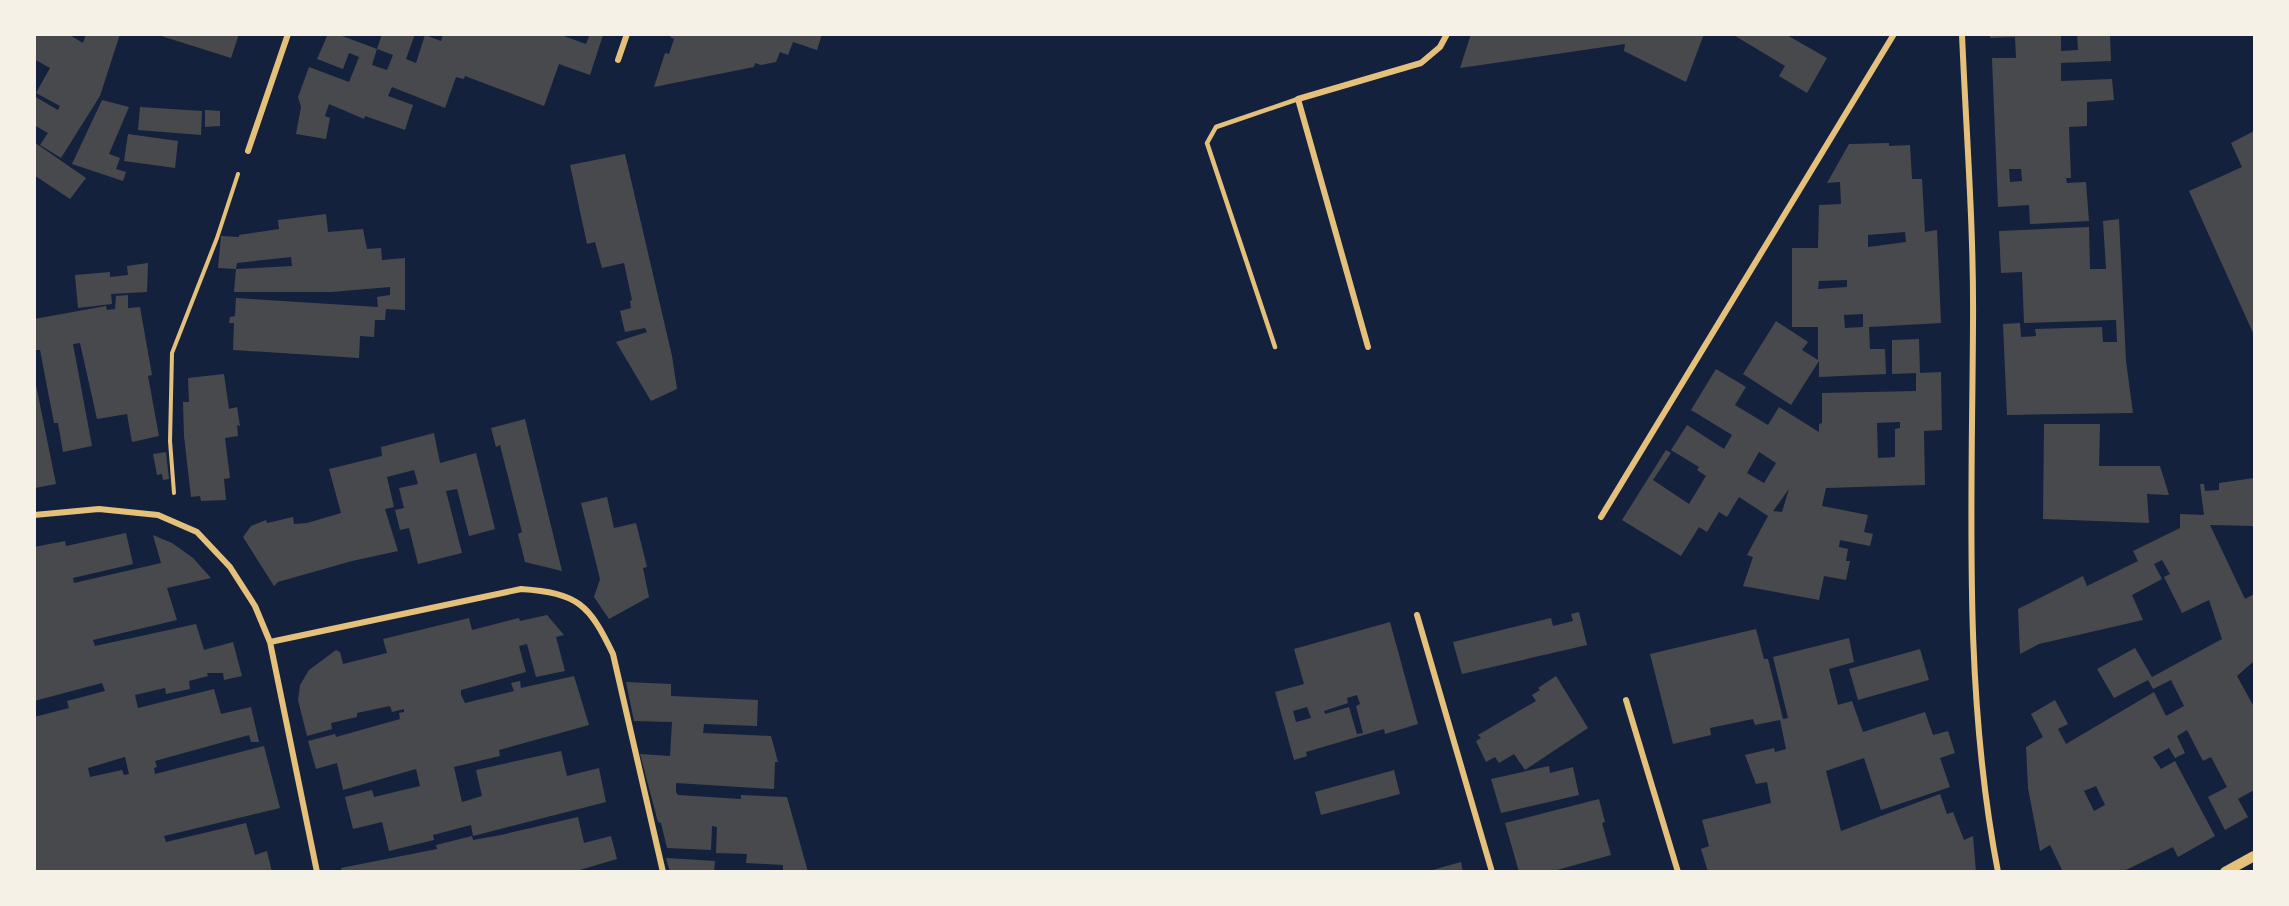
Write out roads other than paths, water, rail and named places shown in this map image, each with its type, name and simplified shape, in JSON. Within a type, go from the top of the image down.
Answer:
[{"type":"street","points":[[248,151],[288,34]]},
{"type":"street","points":[[618,60],[627,34]]},
{"type":"street","points":[[1368,347],[1298,99],[1421,63],[1440,47],[1447,34]]},
{"type":"street","points":[[1601,517],[1894,34]]},
{"type":"street","points":[[1962,34],[1973,321],[1971,487],[1974,676],[1980,757],[1998,872]]},
{"type":"street","points":[[34,515],[99,509],[158,515],[197,532],[230,567],[255,606],[270,642],[317,872]]},
{"type":"street","points":[[270,642],[521,589],[555,591],[582,604],[599,626],[613,654],[663,872]]},
{"type":"street","points":[[1417,615],[1492,872]]},
{"type":"street","points":[[1626,700],[1678,872]]},
{"type":"street","points":[[2225,872],[2254,856]]},
{"type":"lane","points":[[1275,347],[1207,143],[1216,127],[1298,99]]}]
